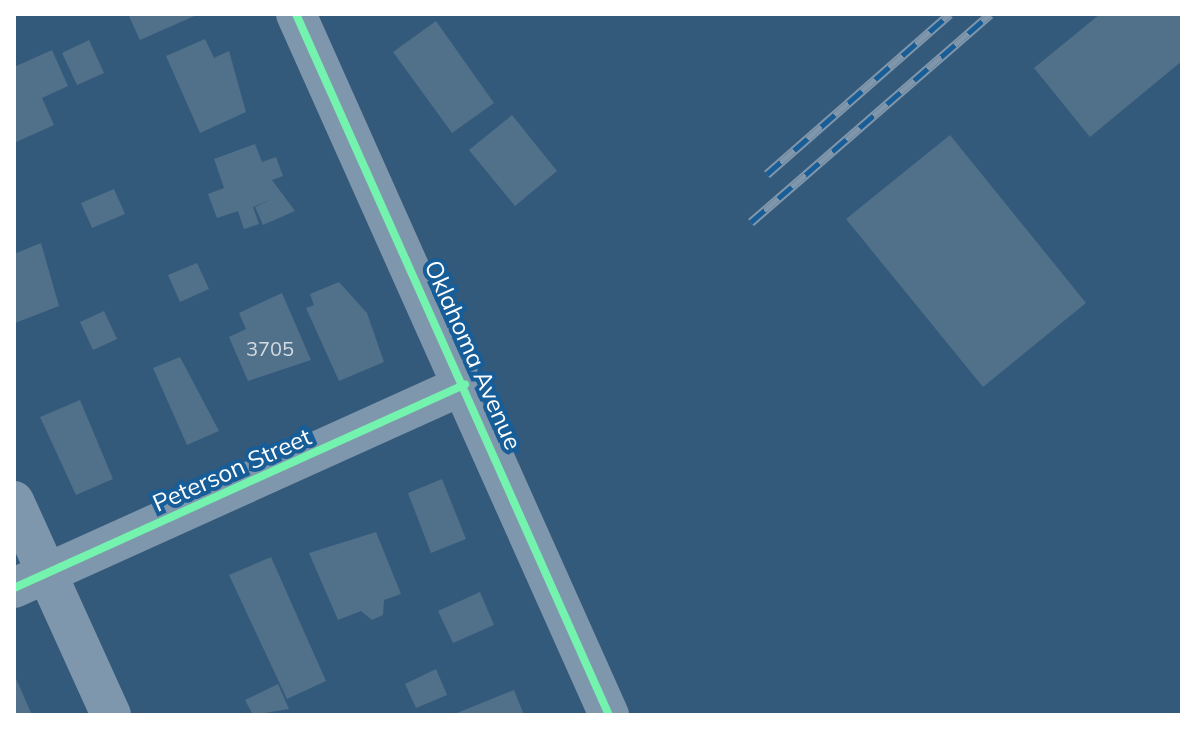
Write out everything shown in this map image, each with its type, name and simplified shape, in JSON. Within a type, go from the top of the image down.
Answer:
[{"type":"street","name":"Oklahoma Avenue","points":[[296,14],[465,384],[609,715]]},
{"type":"street","name":"Peterson Street","points":[[30,581],[465,384]]},
{"type":"street","points":[[14,501],[30,581],[111,715]]},
{"type":"building","points":[[128,14],[199,14],[140,40]]},
{"type":"building","points":[[1100,14],[1182,14],[1182,61],[1090,137],[1034,68]]},
{"type":"building","points":[[436,21],[494,103],[452,133],[393,52]]},
{"type":"building","points":[[205,39],[214,58],[229,51],[246,112],[200,133],[166,56]]},
{"type":"building","points":[[89,40],[104,73],[77,85],[62,53]]},
{"type":"building","points":[[52,50],[68,86],[42,98],[54,125],[14,143],[14,67]]},
{"type":"building","points":[[512,115],[557,171],[515,206],[469,150]]},
{"type":"building","points":[[950,135],[1086,303],[983,387],[846,219]]},
{"type":"building","points":[[255,144],[262,162],[276,157],[283,176],[272,180],[295,211],[263,225],[255,207],[273,199],[253,207],[259,224],[244,229],[238,211],[217,218],[208,194],[224,188],[214,159]]},
{"type":"building","points":[[114,189],[125,214],[92,228],[81,203]]},
{"type":"building","points":[[41,243],[59,306],[15,323],[14,254]]},
{"type":"building","points":[[197,263],[209,289],[180,302],[168,275]]},
{"type":"building","points":[[339,282],[367,313],[384,362],[339,381],[306,308],[314,305],[310,294]]},
{"type":"building","points":[[282,293],[311,360],[248,381],[229,337],[246,329],[239,313]]},
{"type":"building","points":[[104,311],[117,339],[93,350],[80,322]]},
{"type":"building","points":[[180,357],[219,431],[187,445],[153,368]]},
{"type":"building","points":[[80,400],[113,479],[76,495],[40,417]]},
{"type":"building","points":[[442,479],[466,539],[431,553],[408,493]]},
{"type":"building","points":[[376,532],[401,594],[384,600],[383,615],[372,620],[361,611],[338,620],[309,553]]},
{"type":"building","points":[[271,557],[326,681],[287,699],[229,575]]},
{"type":"building","points":[[480,592],[494,625],[453,643],[438,611]]},
{"type":"building","points":[[436,669],[447,695],[416,708],[405,684]]},
{"type":"building","points":[[14,674],[32,715],[14,715]]},
{"type":"building","points":[[278,684],[289,709],[253,715],[245,700]]},
{"type":"building","points":[[514,690],[524,715],[452,715]]},
{"type":"railway","points":[[767,174],[950,14]]},
{"type":"railway","points":[[751,222],[990,14]]},
{"type":"cycle path","points":[[296,14],[609,715]]},
{"type":"cycle path","points":[[14,588],[465,384]]}]
